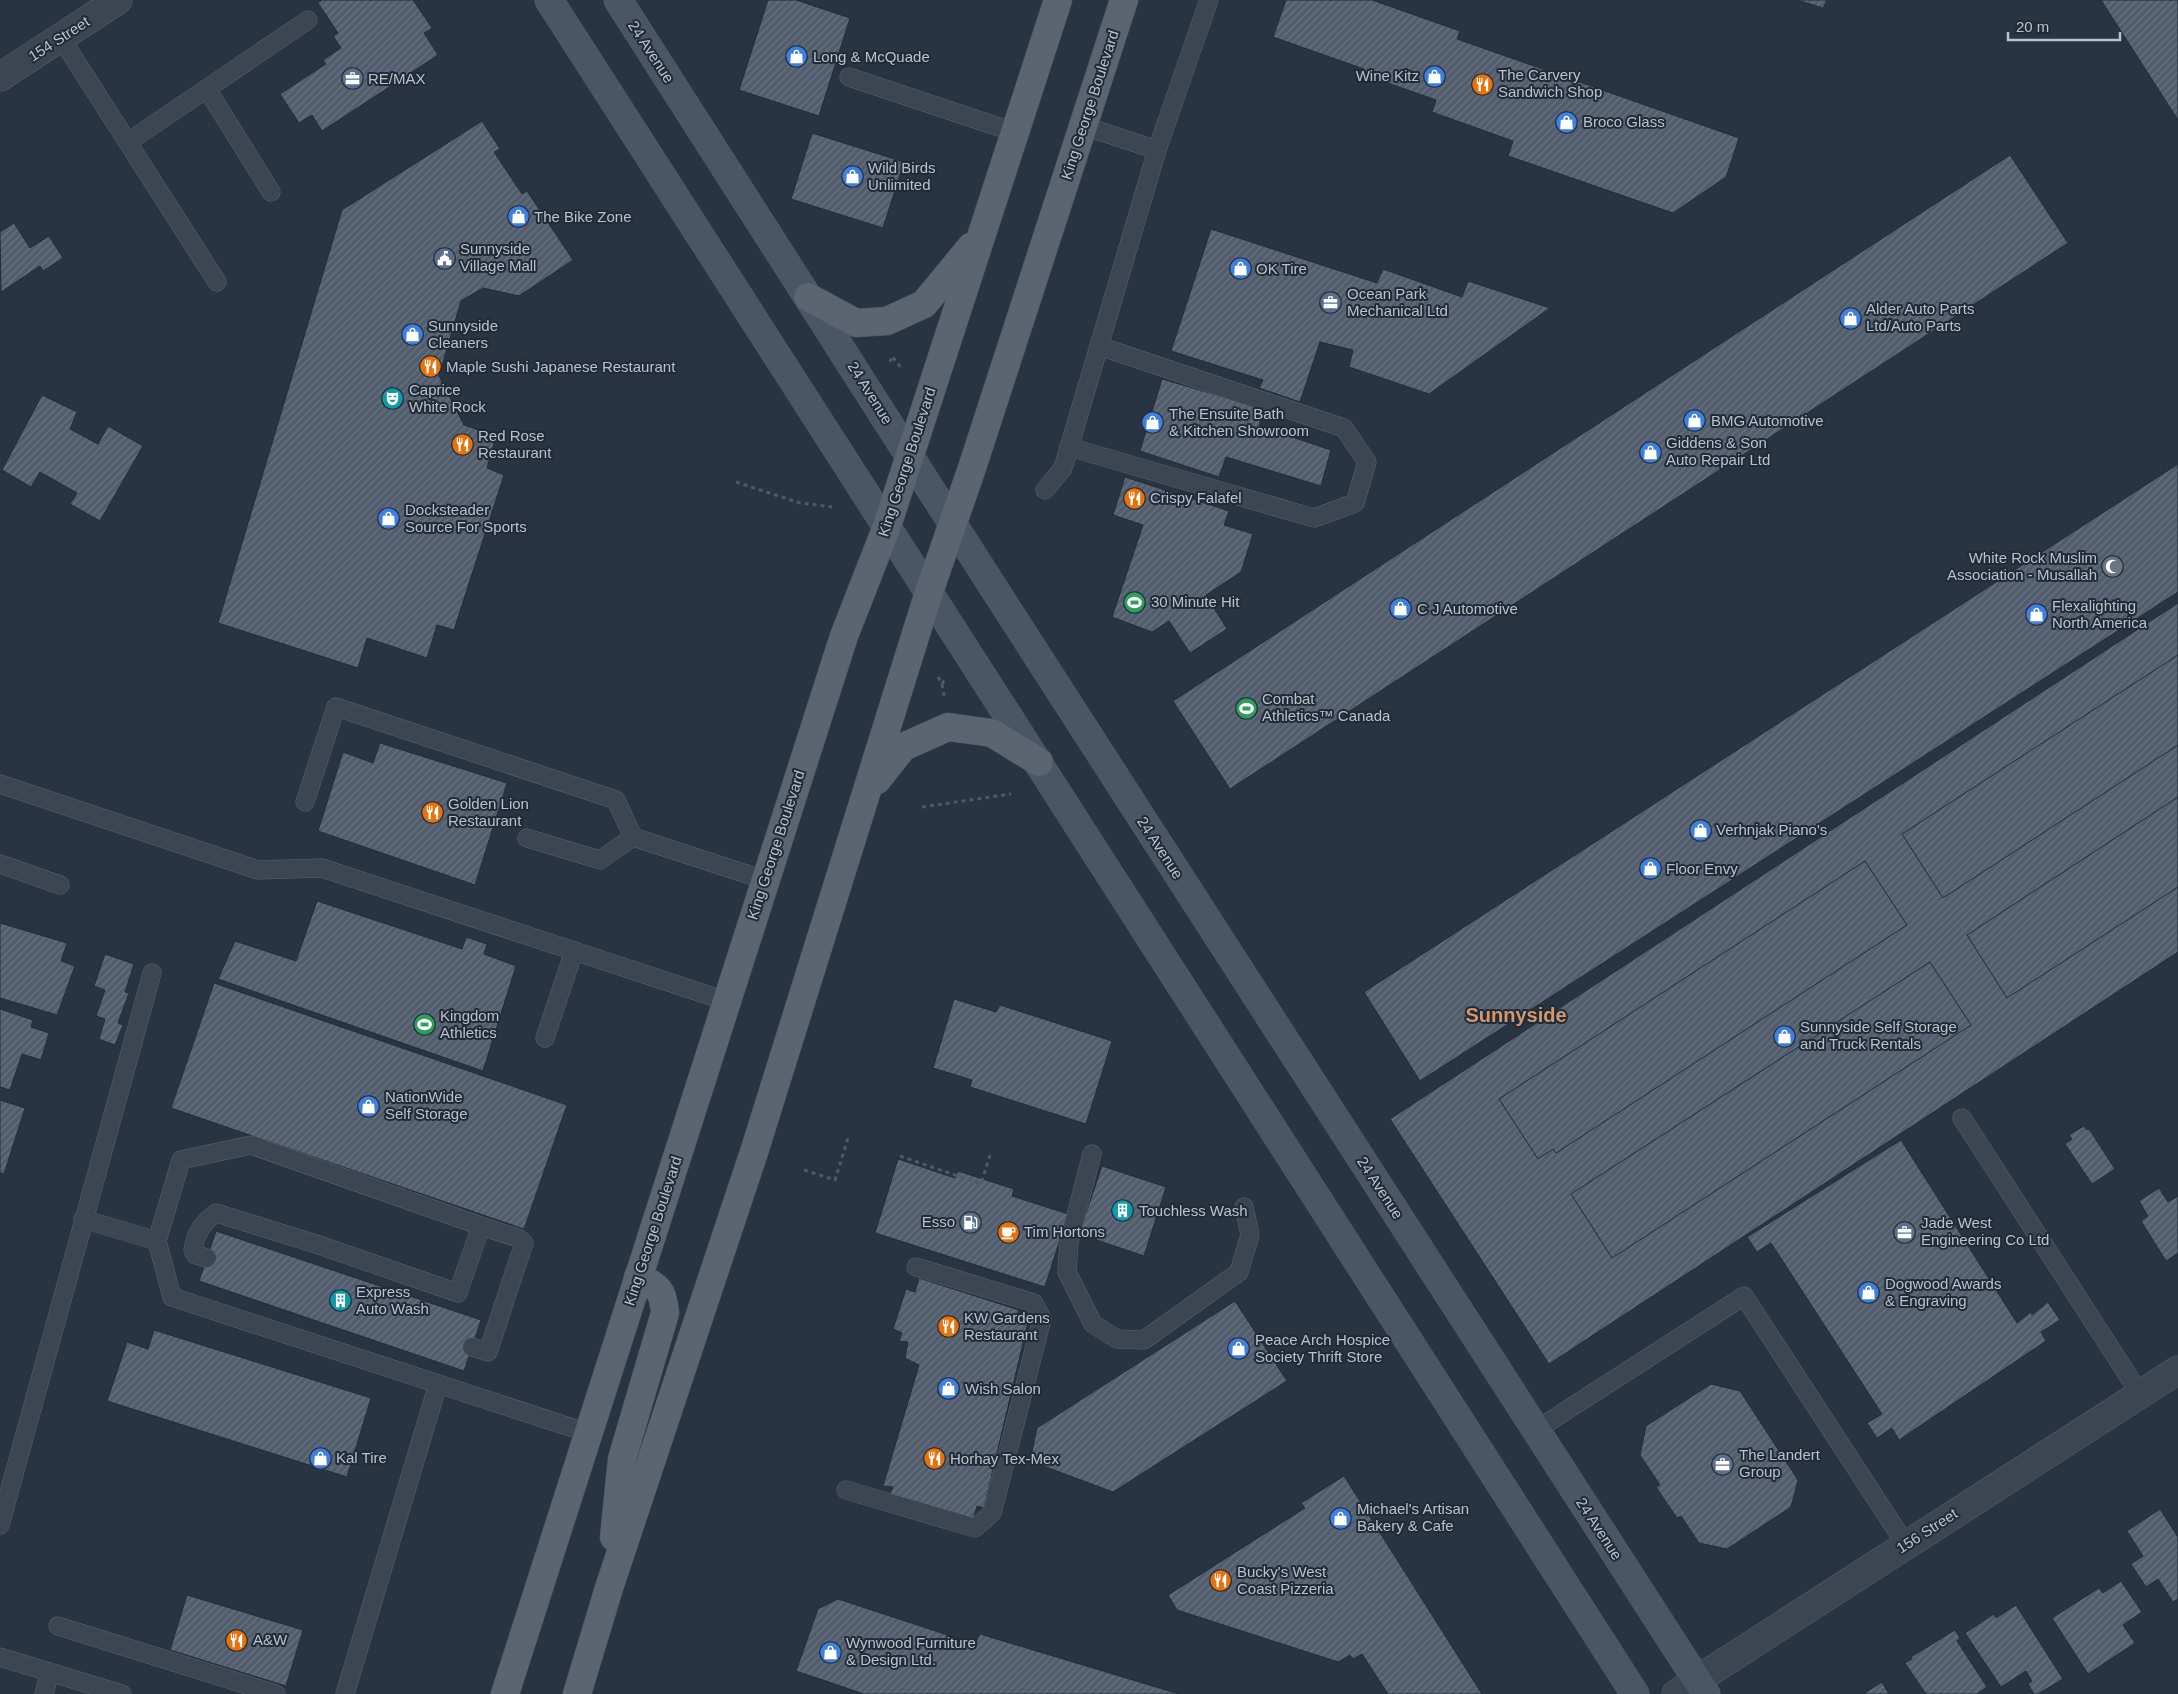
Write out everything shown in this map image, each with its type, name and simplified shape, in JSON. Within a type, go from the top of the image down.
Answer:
[{"type":"main road","points":[[549,0],[1635,1694]]},
{"type":"main road","name":"24 Avenue","points":[[618,0],[953,525],[1536,1430],[1693,1689]]},
{"type":"main road","name":"King George Boulevard","points":[[505,1694],[844,636],[887,526],[1058,0]]},
{"type":"main road","name":"King George Boulevard","points":[[577,1694],[609,1588],[755,1149],[816,948],[929,592],[953,525],[1124,0]]},
{"type":"main road","points":[[808,297],[856,323],[887,321],[924,304],[980,236]]},
{"type":"main road","points":[[867,792],[903,747],[948,727],[992,733],[1039,762]]},
{"type":"main road","points":[[609,1588],[622,1458],[665,1313],[664,1296],[653,1284],[638,1277]]},
{"type":"street","name":"154 Street","points":[[0,77],[118,0]]},
{"type":"street","name":"156 Street","points":[[1693,1689],[1906,1545],[2178,1370]]},
{"type":"lane","points":[[1045,490],[1063,468],[1157,150],[1209,0]]},
{"type":"lane","points":[[128,142],[308,20]]},
{"type":"lane","points":[[61,38],[217,282]]},
{"type":"lane","points":[[850,77],[1014,132]]},
{"type":"lane","points":[[207,89],[271,192]]},
{"type":"lane","points":[[1084,126],[1157,150]]},
{"type":"lane","points":[[1069,447],[1314,518],[1355,503],[1367,462],[1344,428],[1099,346]]},
{"type":"lane","points":[[305,802],[336,707],[616,800],[634,837],[765,880]]},
{"type":"lane","points":[[0,784],[258,870],[322,868],[726,1001]]},
{"type":"lane","points":[[527,838],[600,860],[634,837]]},
{"type":"lane","points":[[0,864],[60,885]]},
{"type":"lane","points":[[545,1038],[574,951]]},
{"type":"lane","points":[[0,1525],[152,973]]},
{"type":"lane","points":[[1962,1118],[2140,1394]]},
{"type":"lane","points":[[472,1347],[488,1352],[524,1243],[518,1238],[251,1146],[181,1160],[156,1241],[172,1298],[588,1433]]},
{"type":"lane","points":[[1092,1154],[1069,1242],[1067,1272],[1093,1324],[1117,1339],[1144,1340],[1239,1272],[1250,1235],[1244,1207]]},
{"type":"lane","points":[[207,1258],[196,1255],[193,1250],[195,1239],[208,1218],[216,1213],[316,1244],[458,1293],[481,1226]]},
{"type":"lane","points":[[83,1219],[156,1241]]},
{"type":"lane","points":[[846,1490],[975,1528],[992,1513],[1042,1320],[1034,1303],[916,1267]]},
{"type":"lane","points":[[1536,1430],[1744,1296],[1906,1545]]},
{"type":"lane","points":[[345,1694],[438,1384]]},
{"type":"lane","points":[[58,1626],[276,1694]]},
{"type":"lane","points":[[0,1657],[122,1694]]},
{"type":"lane","points":[[44,1694],[50,1672]]},
{"type":"path","points":[[889,368],[892,356],[902,369]]},
{"type":"path","points":[[736,482],[800,502],[832,507]]},
{"type":"path","points":[[922,807],[1011,794]]},
{"type":"path","points":[[804,1170],[835,1180],[848,1138]]},
{"type":"path","points":[[900,1156],[981,1184],[991,1152]]},
{"type":"building","name":"RE/MAX","points":[[322,0],[413,0],[432,28],[424,33],[438,55],[322,131],[312,115],[299,123],[280,94],[326,64],[323,60],[341,48],[333,36],[338,33],[318,3]]},
{"type":"building","points":[[768,0],[796,0],[850,18],[819,116],[739,90]]},
{"type":"building","points":[[1286,0],[1372,0],[1460,31],[1457,39],[1739,138],[1726,177],[1673,213],[1508,156],[1513,141],[1432,112],[1436,100],[1362,74],[1364,69],[1273,37]]},
{"type":"building","points":[[1797,0],[1827,0],[1823,8]]},
{"type":"building","points":[[2101,0],[2178,0],[2178,120]]},
{"type":"building","points":[[482,121],[500,149],[494,152],[522,194],[527,191],[573,260],[519,296],[483,288],[461,301],[439,376],[464,425],[496,436],[487,468],[504,475],[454,630],[437,625],[427,658],[367,638],[358,668],[218,623],[342,210]]},
{"type":"building","points":[[812,133],[904,162],[883,228],[791,199]]},
{"type":"building","points":[[2010,155],[2068,243],[1230,789],[1173,701]]},
{"type":"building","points":[[14,223],[30,248],[49,236],[63,258],[43,271],[40,266],[1,292],[0,232]]},
{"type":"building","points":[[1211,229],[1377,283],[1383,269],[1462,297],[1468,281],[1550,308],[1429,394],[1349,367],[1353,350],[1320,342],[1300,402],[1259,388],[1263,380],[1171,351]]},
{"type":"building","points":[[1162,379],[1264,409],[1259,426],[1331,450],[1321,486],[1226,457],[1219,477],[1140,451]]},
{"type":"building","points":[[42,395],[77,412],[70,429],[98,444],[108,426],[143,446],[100,521],[70,504],[77,493],[40,472],[31,487],[2,470]]},
{"type":"building","points":[[2178,464],[2178,592],[1420,1081],[1364,992]]},
{"type":"building","points":[[1125,477],[1229,511],[1224,525],[1253,534],[1241,572],[1206,595],[1227,629],[1190,653],[1169,621],[1152,632],[1112,617],[1143,525],[1113,515]]},
{"type":"building","name":"Sunnyside Self Storage and Truck Rentals","points":[[2178,603],[2178,952],[1549,1364],[1390,1119]]},
{"type":"building","points":[[2178,655],[2178,745],[1943,898],[1902,834]]},
{"type":"building","points":[[380,743],[507,783],[475,885],[318,831],[343,752],[373,763]]},
{"type":"building","points":[[2178,797],[2178,887],[2007,998],[1967,935]]},
{"type":"building","points":[[1865,861],[1907,925],[1556,1153],[1553,1149],[1538,1159],[1499,1099]]},
{"type":"building","name":"Kingdom Athletics","points":[[317,901],[462,949],[466,937],[487,944],[484,954],[516,966],[483,1071],[218,979],[235,941],[296,961]]},
{"type":"building","points":[[0,923],[67,943],[61,961],[75,966],[57,1015],[0,998]]},
{"type":"building","points":[[105,954],[134,964],[125,992],[129,993],[118,1023],[123,1025],[115,1045],[99,1039],[105,1019],[96,1016],[105,990],[94,986]]},
{"type":"building","points":[[1930,962],[1971,1025],[1612,1258],[1571,1194]]},
{"type":"building","name":"NationWide Self Storage","points":[[214,983],[567,1105],[524,1229],[171,1108]]},
{"type":"building","points":[[954,999],[996,1012],[1000,1005],[1112,1041],[1086,1124],[970,1087],[972,1080],[933,1068]]},
{"type":"building","points":[[0,1009],[33,1020],[31,1027],[49,1033],[41,1060],[22,1054],[10,1090],[0,1087]]},
{"type":"building","points":[[0,1100],[25,1108],[4,1174],[0,1173]]},
{"type":"building","points":[[2084,1126],[2087,1130],[2089,1129],[2115,1169],[2092,1184],[2065,1144],[2072,1139],[2069,1135]]},
{"type":"building","points":[[1901,1140],[2017,1323],[2031,1312],[2032,1315],[2048,1302],[2060,1320],[2041,1332],[2046,1341],[1899,1440],[1892,1428],[1877,1438],[1867,1423],[1882,1414],[1771,1243],[1757,1252],[1747,1237]]},
{"type":"building","points":[[898,1159],[955,1178],[958,1171],[1014,1189],[1012,1196],[1068,1214],[1045,1287],[875,1233]]},
{"type":"building","name":"Touchless Wash","points":[[1102,1166],[1166,1187],[1144,1256],[1079,1234]]},
{"type":"building","points":[[2159,1188],[2168,1202],[2178,1196],[2178,1253],[2166,1261],[2141,1221],[2148,1216],[2139,1201]]},
{"type":"building","name":"Express Auto Wash","points":[[216,1231],[481,1320],[464,1371],[199,1281]]},
{"type":"building","points":[[919,1278],[1019,1310],[1017,1316],[1029,1318],[984,1508],[977,1506],[973,1520],[890,1494],[893,1487],[883,1486],[919,1365],[905,1358],[908,1342],[899,1341],[902,1333],[893,1329],[906,1289],[915,1292]]},
{"type":"building","points":[[1235,1301],[1287,1381],[1113,1492],[1030,1461],[1037,1428]]},
{"type":"building","points":[[154,1330],[371,1398],[347,1477],[107,1401],[127,1342],[148,1349]]},
{"type":"building","points":[[1711,1384],[1740,1391],[1798,1480],[1791,1507],[1727,1549],[1699,1543],[1681,1516],[1677,1518],[1656,1487],[1660,1485],[1640,1455],[1646,1426]]},
{"type":"building","points":[[1344,1476],[1482,1694],[1388,1694],[1362,1654],[1353,1659],[1350,1655],[1338,1662],[1177,1610],[1168,1595],[1305,1508],[1301,1503]]},
{"type":"building","points":[[2160,1509],[2178,1537],[2178,1599],[2173,1602],[2158,1579],[2146,1587],[2131,1564],[2143,1556],[2127,1531]]},
{"type":"building","points":[[2121,1581],[2142,1612],[2123,1625],[2135,1643],[2088,1674],[2052,1618],[2099,1588],[2103,1593]]},
{"type":"building","name":"A&W","points":[[187,1595],[303,1630],[286,1686],[170,1650]]},
{"type":"building","points":[[838,1599],[975,1644],[980,1634],[1179,1694],[864,1694],[796,1671],[818,1609]]},
{"type":"building","points":[[2016,1605],[2063,1679],[2038,1694],[2034,1694],[2028,1684],[2032,1681],[2026,1671],[2001,1687],[1965,1633],[1994,1614],[1996,1618]]},
{"type":"building","points":[[1955,1630],[1960,1638],[1957,1641],[1987,1687],[1977,1694],[1926,1694],[1905,1663],[1912,1659],[1911,1657]]},
{"type":"building","points":[[1882,1682],[1889,1694],[1863,1694]]},
{"type":"place","name":"Long & McQuade","points":[[797,57]]},
{"type":"place","name":"Wine Kitz","points":[[1435,76]]},
{"type":"place","name":"RE/MAX","points":[[352,79]]},
{"type":"place","name":"The Carvery Sandwich Shop","points":[[1482,84]]},
{"type":"place","name":"Broco Glass","points":[[1567,122]]},
{"type":"place","name":"Wild Birds Unlimited","points":[[852,177]]},
{"type":"place","name":"The Bike Zone","points":[[518,217]]},
{"type":"place","name":"Sunnyside Village Mall","points":[[444,258]]},
{"type":"place","name":"OK Tire","points":[[1240,269]]},
{"type":"place","name":"Ocean Park Mechanical Ltd","points":[[1331,303]]},
{"type":"place","name":"Alder Auto Parts Ltd/Auto Parts","points":[[1850,318]]},
{"type":"place","name":"Sunnyside Cleaners","points":[[412,335]]},
{"type":"place","name":"Maple Sushi Japanese Restaurant","points":[[430,367]]},
{"type":"place","name":"Caprice White Rock","points":[[393,399]]},
{"type":"place","name":"BMG Automotive","points":[[1695,421]]},
{"type":"place","name":"The Ensuite Bath & Kitchen Showroom","points":[[1153,423]]},
{"type":"place","name":"Red Rose Restaurant","points":[[462,445]]},
{"type":"place","name":"Giddens & Son Auto Repair Ltd","points":[[1650,452]]},
{"type":"place","name":"Crispy Falafel","points":[[1134,498]]},
{"type":"place","name":"Docksteader Source For Sports","points":[[389,519]]},
{"type":"place","name":"White Rock Muslim Association - Musallah","points":[[2113,567]]},
{"type":"place","name":"30 Minute Hit","points":[[1135,602]]},
{"type":"place","name":"C J Automotive","points":[[1401,609]]},
{"type":"place","name":"Flexalighting North America","points":[[2036,615]]},
{"type":"place","name":"Combat Athletics™ Canada","points":[[1246,708]]},
{"type":"place","name":"Golden Lion Restaurant","points":[[432,813]]},
{"type":"place","name":"Verhnjak Piano's","points":[[1700,830]]},
{"type":"place","name":"Floor Envy","points":[[1650,869]]},
{"type":"place","name":"Kingdom Athletics","points":[[424,1025]]},
{"type":"place","name":"Sunnyside Self Storage and Truck Rentals","points":[[1784,1036]]},
{"type":"place","name":"NationWide Self Storage","points":[[369,1106]]},
{"type":"place","name":"Touchless Wash","points":[[1123,1211]]},
{"type":"place","name":"Esso","points":[[971,1222]]},
{"type":"place","name":"Tim Hortons","points":[[1008,1232]]},
{"type":"place","name":"Jade West Engineering Co Ltd","points":[[1905,1232]]},
{"type":"place","name":"Dogwood Awards & Engraving","points":[[1869,1293]]},
{"type":"place","name":"Express Auto Wash","points":[[340,1301]]},
{"type":"place","name":"KW Gardens Restaurant","points":[[948,1327]]},
{"type":"place","name":"Peace Arch Hospice Society Thrift Store","points":[[1239,1349]]},
{"type":"place","name":"Wish Salon","points":[[949,1389]]},
{"type":"place","name":"Kal Tire","points":[[320,1458]]},
{"type":"place","name":"Horhay Tex-Mex","points":[[934,1459]]},
{"type":"place","name":"The Landert Group","points":[[1723,1464]]},
{"type":"place","name":"Michael's Artisan Bakery & Cafe","points":[[1341,1518]]},
{"type":"place","name":"Bucky's West Coast Pizzeria","points":[[1221,1581]]},
{"type":"place","name":"A&W","points":[[237,1640]]},
{"type":"place","name":"Wynwood Furniture & Design Ltd.","points":[[830,1652]]},
{"type":"district","name":"Sunnyside","points":[[1516,1015]]}]
